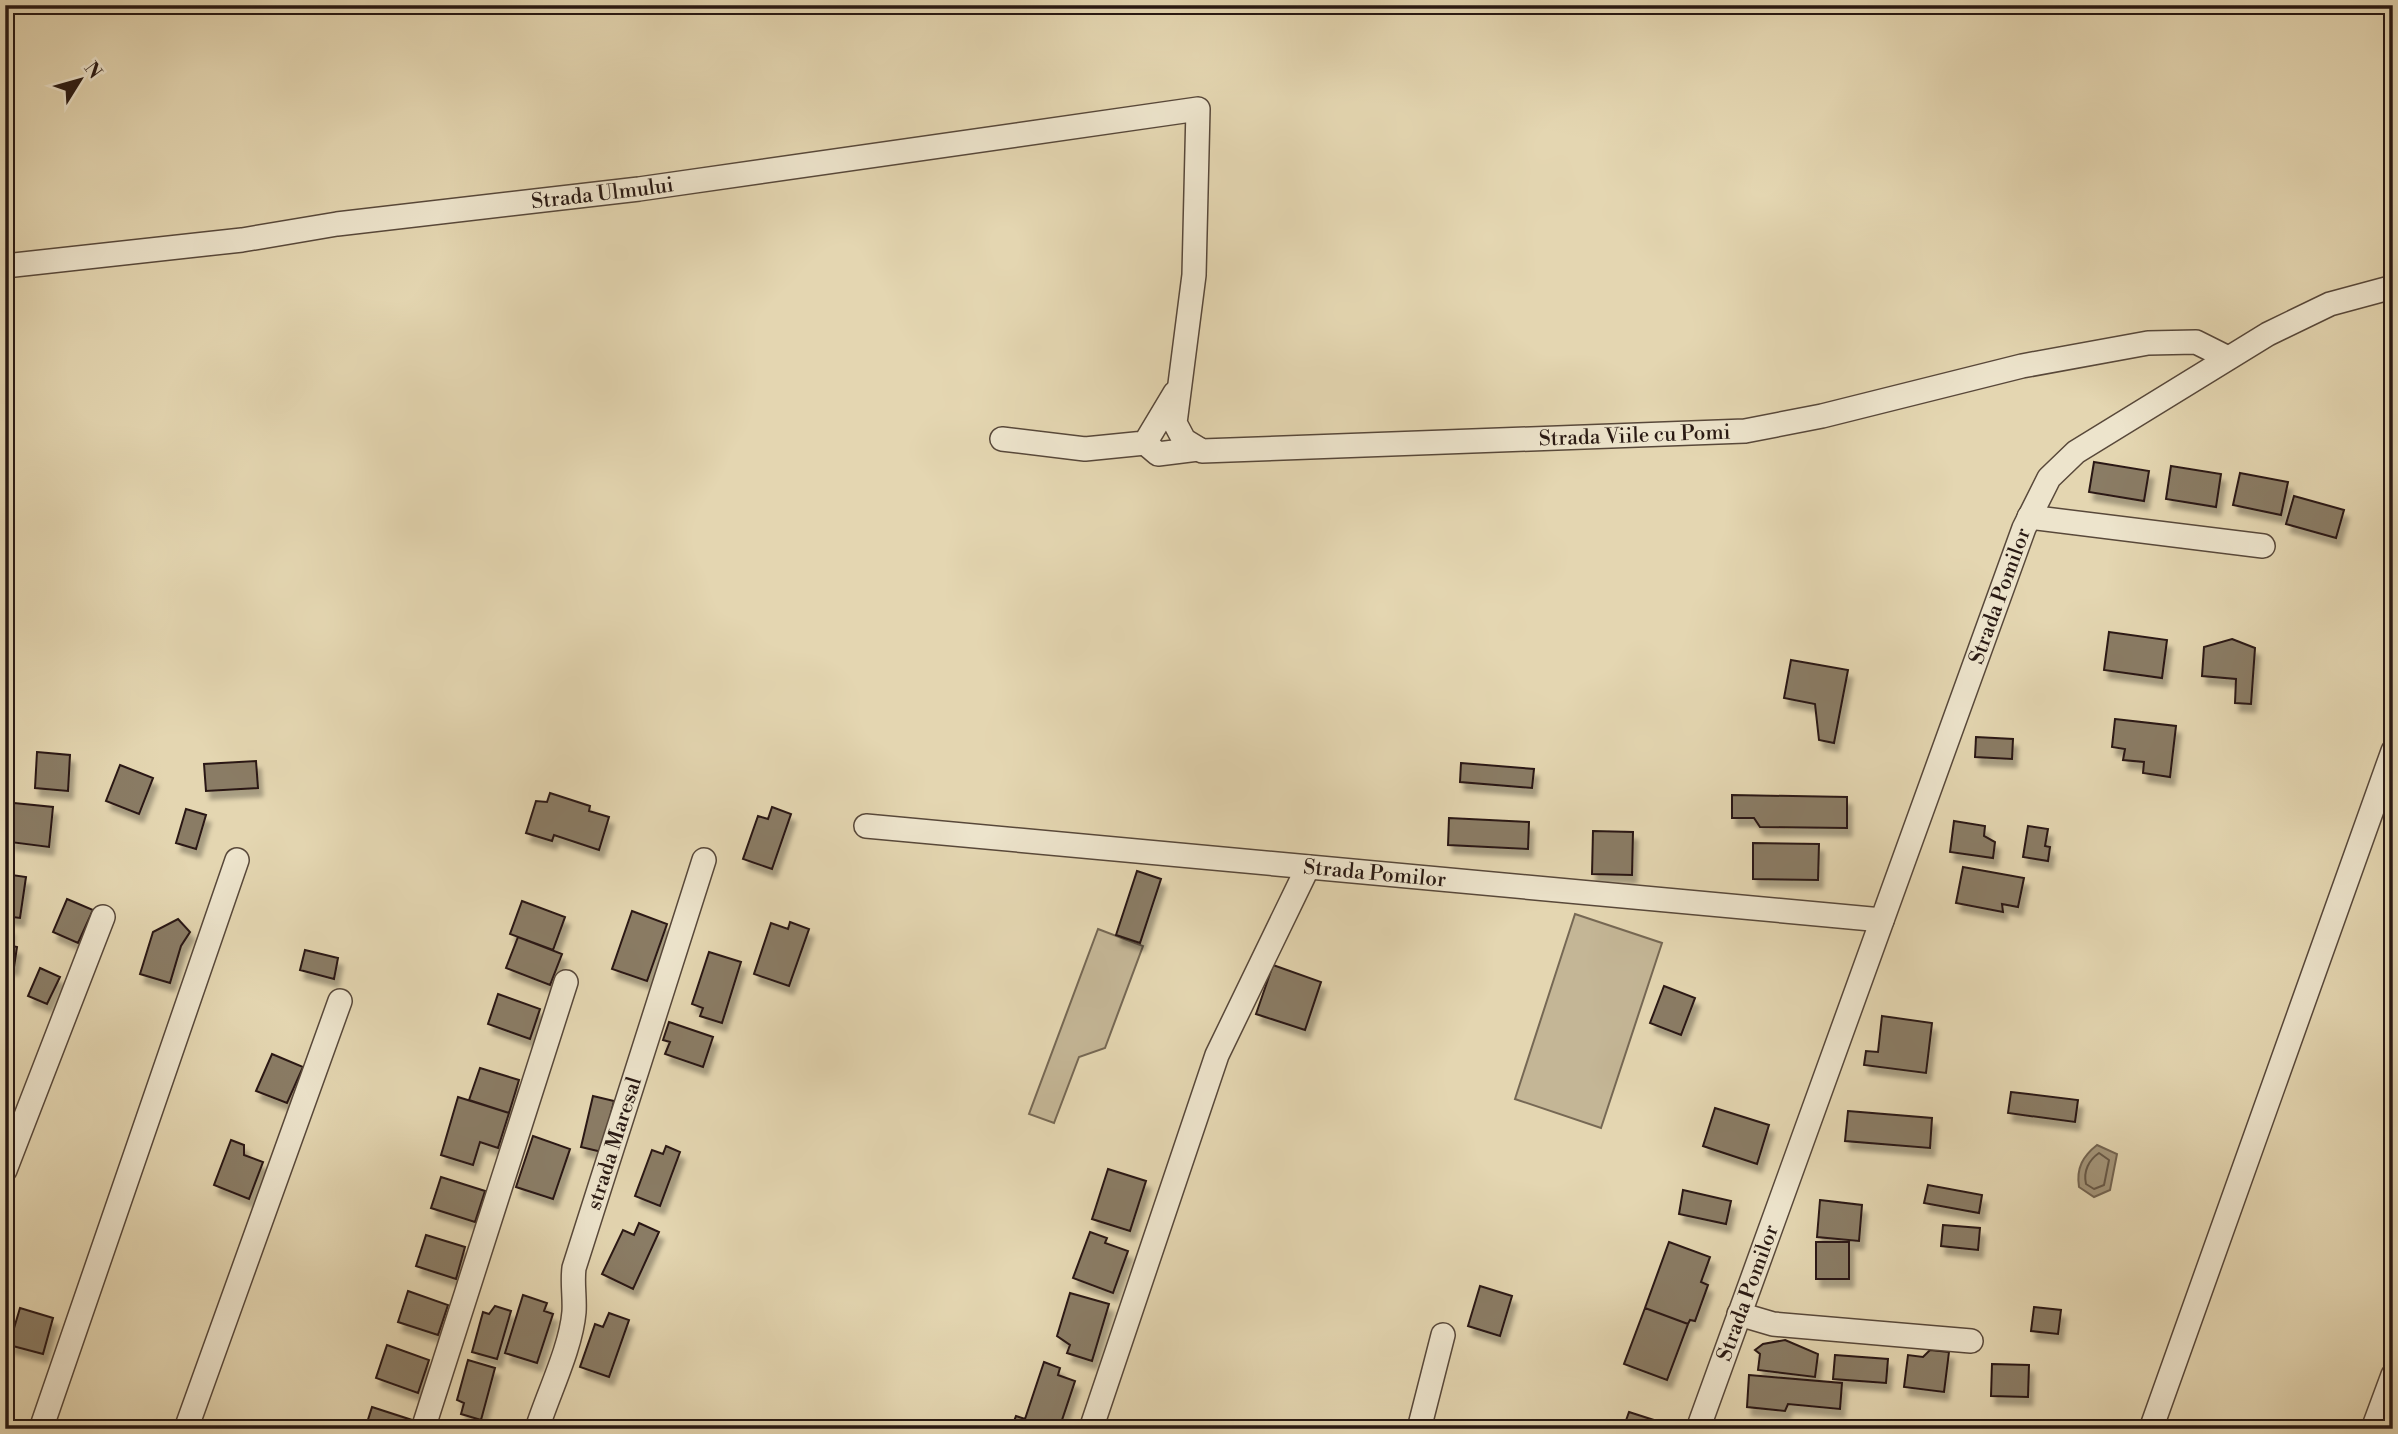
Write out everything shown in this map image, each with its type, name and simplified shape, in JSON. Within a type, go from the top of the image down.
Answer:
[{"type":"street","name":"Strada Ulmului","points":[[5,266],[242,240],[337,224],[639,189],[1198,109],[1194,275],[1180,385]]},
{"type":"street","points":[[2226,357],[2330,304],[2393,287]]},
{"type":"street","name":"Strada Viile cu Pomi","points":[[1144,443],[1158,454],[1198,449],[1202,451],[1745,431],[1822,416],[2022,366],[2148,343],[2196,342],[2226,357]]},
{"type":"street","name":"Strada Pomilor","points":[[1698,1429],[2029,517],[2049,478],[2076,452],[2226,357]]},
{"type":"street","points":[[1002,439],[1085,449],[1144,443],[1180,385]]},
{"type":"street","points":[[1180,385],[1175,424],[1184,440],[1198,449]]},
{"type":"street","points":[[2029,517],[2263,546]]},
{"type":"street","points":[[2151,1429],[2393,751]]},
{"type":"street","name":"Strada Pomilor","points":[[866,826],[1882,920]]},
{"type":"street","points":[[41,1429],[237,860]]},
{"type":"street","name":"strada Maresal","points":[[537,1429],[570,1331],[574,1311],[571,1288],[574,1268],[704,860]]},
{"type":"street","points":[[1091,1429],[1217,1055],[1308,867]]},
{"type":"street","points":[[5,1170],[103,916]]},
{"type":"street","points":[[423,1429],[566,982]]},
{"type":"street","points":[[186,1429],[340,1001]]},
{"type":"street","points":[[1739,1314],[1773,1324],[1971,1341]]},
{"type":"street","points":[[1419,1429],[1443,1335]]},
{"type":"street","points":[[2373,1429],[2393,1376]]},
{"type":"shaded area","points":[[1575,914],[1662,943],[1601,1128],[1515,1099]]},
{"type":"shaded area","points":[[1098,929],[1143,946],[1105,1048],[1079,1057],[1054,1123],[1029,1114]]},
{"type":"water","points":[[2097,1145],[2117,1154],[2110,1190],[2094,1197],[2079,1187],[2079,1174],[2084,1158]]},
{"type":"building","points":[[2094,462],[2149,471],[2144,501],[2089,492]]},
{"type":"building","points":[[2171,466],[2221,474],[2216,507],[2166,499]]},
{"type":"building","points":[[2240,473],[2288,482],[2281,515],[2233,505]]},
{"type":"building","points":[[2294,496],[2344,510],[2336,538],[2286,524]]},
{"type":"building","points":[[2109,632],[2167,640],[2162,678],[2104,670]]},
{"type":"building","points":[[2232,639],[2255,648],[2251,704],[2235,703],[2236,679],[2202,676],[2204,647]]},
{"type":"building","points":[[1791,660],[1848,670],[1834,743],[1819,740],[1815,704],[1784,698]]},
{"type":"building","points":[[2115,719],[2176,726],[2170,777],[2143,773],[2144,762],[2123,760],[2125,749],[2112,747]]},
{"type":"building","points":[[1976,737],[2013,739],[2012,759],[1975,757]]},
{"type":"building","points":[[37,752],[70,755],[68,791],[35,788]]},
{"type":"building","points":[[256,761],[258,788],[206,791],[204,764]]},
{"type":"building","points":[[1461,763],[1534,769],[1532,788],[1460,782]]},
{"type":"building","points":[[120,765],[153,778],[139,814],[106,801]]},
{"type":"building","points":[[550,793],[590,806],[589,811],[609,817],[599,850],[554,835],[552,841],[526,833],[536,801],[547,802]]},
{"type":"building","points":[[1732,795],[1847,797],[1847,828],[1760,827],[1754,818],[1732,818]]},
{"type":"building","points":[[14,803],[53,807],[49,847],[10,842]]},
{"type":"building","points":[[772,807],[791,814],[772,869],[743,859],[758,816],[768,819]]},
{"type":"building","points":[[186,809],[206,815],[196,849],[176,843]]},
{"type":"building","points":[[1449,818],[1529,822],[1528,849],[1448,845]]},
{"type":"building","points":[[1954,821],[1985,826],[1984,836],[1995,842],[1993,858],[1950,852]]},
{"type":"building","points":[[2028,826],[2048,829],[2045,846],[2050,847],[2048,861],[2023,857]]},
{"type":"building","points":[[1593,831],[1633,832],[1632,875],[1592,874]]},
{"type":"building","points":[[1753,843],[1819,844],[1818,880],[1753,879]]},
{"type":"building","points":[[1963,867],[2024,878],[2018,907],[2002,904],[2003,912],[1956,903]]},
{"type":"building","points":[[1137,871],[1161,879],[1140,943],[1116,935]]},
{"type":"building","points":[[5,874],[26,877],[20,918],[5,916]]},
{"type":"building","points":[[67,899],[93,910],[78,943],[53,932]]},
{"type":"building","points":[[522,901],[565,917],[553,950],[510,934]]},
{"type":"building","points":[[632,911],[667,924],[647,981],[612,969]]},
{"type":"building","points":[[178,919],[190,932],[181,946],[170,983],[140,974],[153,932]]},
{"type":"building","points":[[790,922],[809,929],[789,986],[754,974],[771,923],[788,929]]},
{"type":"building","points":[[5,927],[10,928],[8,945],[17,947],[14,967],[5,966]]},
{"type":"building","points":[[518,937],[562,954],[550,985],[506,968]]},
{"type":"building","points":[[305,950],[338,958],[334,979],[300,970]]},
{"type":"building","points":[[709,952],[741,962],[722,1023],[700,1016],[703,1008],[692,1004]]},
{"type":"building","points":[[1273,965],[1321,982],[1305,1030],[1256,1014]]},
{"type":"building","points":[[40,968],[60,977],[47,1004],[28,996]]},
{"type":"building","points":[[1664,986],[1695,998],[1681,1035],[1650,1023]]},
{"type":"building","points":[[498,994],[540,1009],[530,1039],[488,1024]]},
{"type":"building","points":[[1882,1016],[1932,1023],[1926,1073],[1864,1065],[1866,1051],[1878,1052]]},
{"type":"building","points":[[669,1022],[713,1037],[703,1067],[665,1054],[670,1042],[663,1040]]},
{"type":"building","points":[[272,1054],[303,1067],[287,1103],[256,1091]]},
{"type":"building","points":[[480,1068],[519,1080],[509,1113],[469,1100]]},
{"type":"building","points":[[2011,1092],[2078,1100],[2075,1122],[2008,1113]]},
{"type":"building","points":[[593,1096],[614,1101],[602,1152],[581,1147]]},
{"type":"building","points":[[458,1097],[509,1113],[498,1148],[480,1142],[473,1165],[441,1155]]},
{"type":"building","points":[[1715,1108],[1769,1125],[1757,1164],[1703,1146]]},
{"type":"building","points":[[1848,1111],[1932,1118],[1930,1148],[1845,1141]]},
{"type":"building","points":[[533,1136],[570,1149],[553,1199],[516,1187]]},
{"type":"building","points":[[231,1140],[244,1145],[244,1155],[263,1162],[249,1199],[214,1185]]},
{"type":"building","points":[[666,1146],[680,1152],[660,1206],[635,1196],[652,1150],[663,1154]]},
{"type":"building","points":[[1108,1169],[1146,1181],[1130,1231],[1092,1219]]},
{"type":"building","points":[[441,1177],[485,1191],[475,1222],[431,1208]]},
{"type":"building","points":[[1928,1185],[1982,1195],[1979,1213],[1924,1203]]},
{"type":"building","points":[[1683,1190],[1731,1201],[1726,1224],[1679,1214]]},
{"type":"building","points":[[1820,1200],[1862,1205],[1859,1241],[1817,1237]]},
{"type":"building","points":[[639,1223],[659,1232],[633,1289],[602,1274],[623,1230],[634,1235]]},
{"type":"building","points":[[1943,1225],[1980,1228],[1978,1250],[1941,1246]]},
{"type":"building","points":[[1090,1232],[1107,1238],[1105,1243],[1128,1251],[1113,1293],[1073,1278]]},
{"type":"building","points":[[426,1235],[465,1247],[456,1279],[416,1266]]},
{"type":"building","points":[[1669,1242],[1710,1257],[1701,1282],[1708,1285],[1695,1321],[1690,1320],[1688,1324],[1645,1308]]},
{"type":"building","points":[[1816,1242],[1849,1242],[1849,1279],[1816,1279]]},
{"type":"building","points":[[1480,1286],[1512,1296],[1500,1336],[1468,1326]]},
{"type":"building","points":[[408,1291],[448,1305],[438,1335],[398,1322]]},
{"type":"building","points":[[1070,1293],[1109,1304],[1092,1361],[1067,1353],[1070,1345],[1057,1336]]},
{"type":"building","points":[[523,1295],[547,1303],[544,1311],[553,1314],[537,1363],[505,1353]]},
{"type":"building","points":[[495,1306],[511,1311],[497,1359],[472,1352],[483,1312],[489,1314]]},
{"type":"building","points":[[2034,1307],[2061,1310],[2058,1334],[2031,1331]]},
{"type":"building","points":[[20,1308],[53,1318],[43,1354],[9,1345]]},
{"type":"building","points":[[1645,1308],[1688,1324],[1667,1380],[1624,1364]]},
{"type":"building","points":[[609,1313],[629,1320],[609,1377],[580,1367],[595,1324],[603,1327]]},
{"type":"building","points":[[1785,1340],[1818,1354],[1815,1377],[1758,1370],[1760,1354],[1755,1350],[1763,1344]]},
{"type":"building","points":[[387,1345],[429,1360],[418,1393],[376,1378]]},
{"type":"building","points":[[1930,1350],[1949,1352],[1944,1392],[1904,1387],[1908,1355],[1923,1357]]},
{"type":"building","points":[[1835,1355],[1888,1359],[1886,1383],[1833,1379]]},
{"type":"building","points":[[468,1360],[495,1368],[481,1420],[461,1414],[464,1403],[457,1400]]},
{"type":"building","points":[[1044,1362],[1060,1368],[1058,1375],[1075,1381],[1059,1429],[1011,1429],[1016,1416],[1025,1419]]},
{"type":"building","points":[[1992,1364],[2029,1365],[2028,1397],[1991,1396]]},
{"type":"building","points":[[1749,1375],[1842,1383],[1840,1409],[1788,1404],[1785,1411],[1747,1407]]},
{"type":"building","points":[[372,1407],[412,1420],[409,1429],[365,1429]]},
{"type":"building","points":[[1629,1412],[1660,1422],[1658,1429],[1623,1429]]},
{"type":"building","points":[[574,1422],[593,1429],[572,1429]]}]
